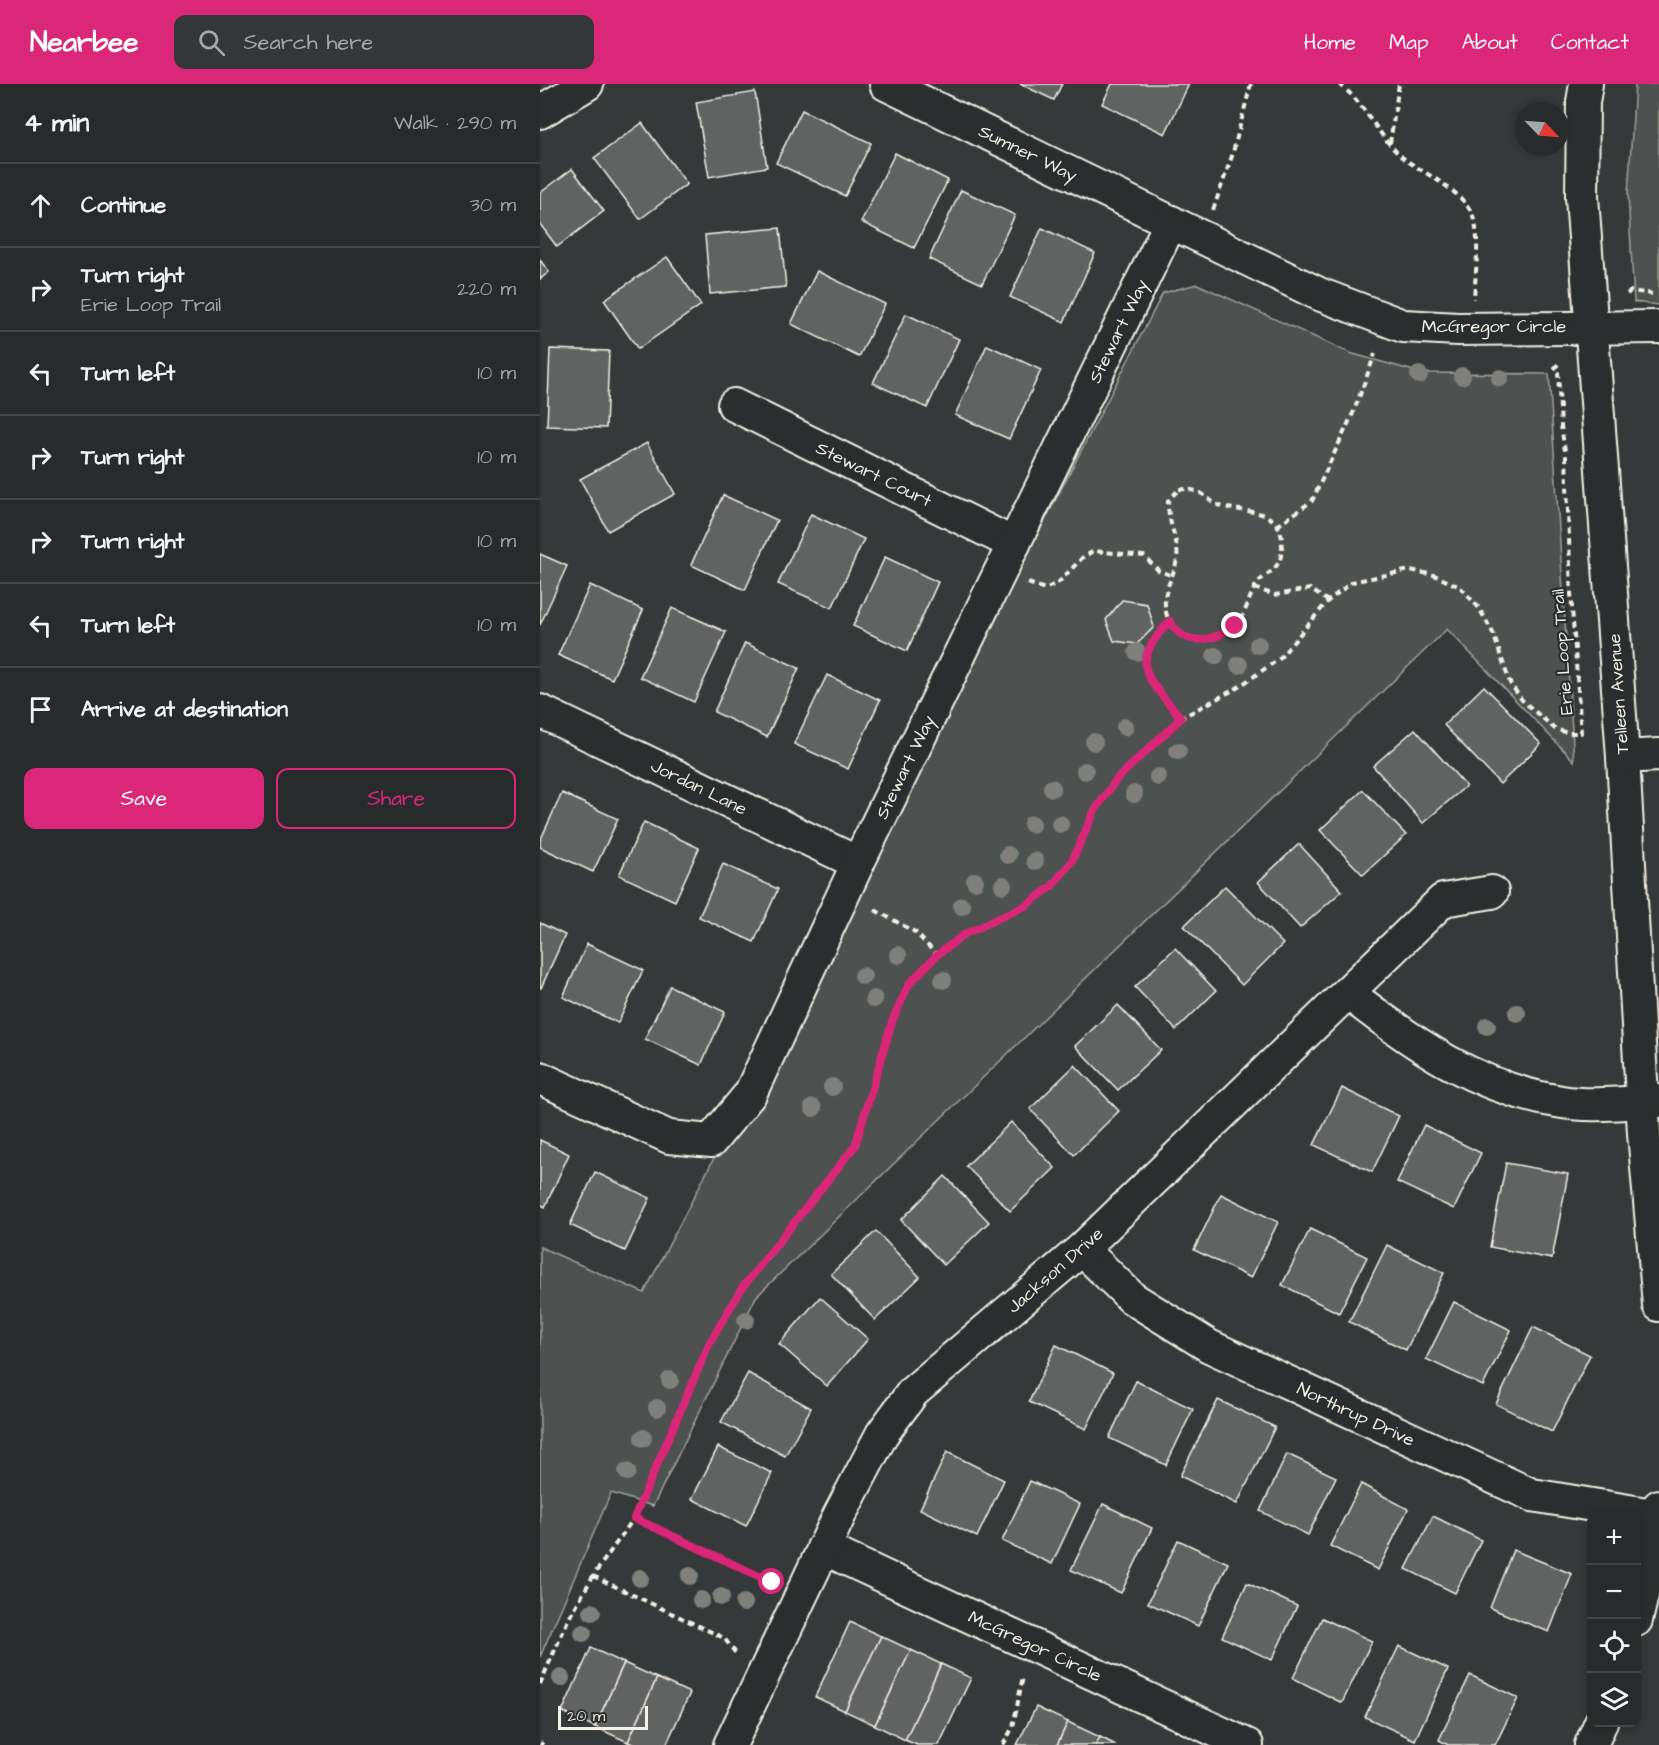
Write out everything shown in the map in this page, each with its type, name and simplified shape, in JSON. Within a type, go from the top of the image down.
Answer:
[{"type":"street","points":[[540,112],[587,84]]},
{"type":"street","name":"Telleen Avenue","points":[[1586,84],[1583,102],[1582,197],[1651,1101],[1659,1305]]},
{"type":"street","name":"Sumner Way","points":[[900,87],[1171,222]]},
{"type":"street","name":"McGregor Circle","points":[[1171,222],[1319,294],[1403,326],[1458,329],[1659,327]]},
{"type":"street","name":"Stewart Way","points":[[540,1078],[669,1137],[711,1141],[750,1094],[858,863],[1171,222]]},
{"type":"street","name":"Stewart Court","points":[[734,405],[1014,544]]},
{"type":"street","name":"Jordan Lane","points":[[540,711],[858,863]]},
{"type":"street","points":[[1623,757],[1659,755]]},
{"type":"street","name":"Jackson Drive","points":[[730,1745],[823,1548],[882,1434],[913,1392],[1082,1249],[1443,900],[1492,892]]},
{"type":"street","points":[[1348,993],[1398,1033],[1453,1066],[1501,1087],[1563,1102],[1651,1101]]},
{"type":"street","name":"Northrup Drive","points":[[1082,1249],[1132,1298],[1219,1351],[1532,1495],[1659,1512]]},
{"type":"street","points":[[1636,1619],[1659,1512]]},
{"type":"street","name":"McGregor Circle","points":[[823,1548],[1247,1745]]},
{"type":"street","points":[[1591,1745],[1599,1727]]},
{"type":"path","points":[[1213,210],[1232,156],[1251,84]]},
{"type":"path","points":[[1339,84],[1354,95],[1378,132],[1403,157],[1448,187],[1473,215],[1476,246],[1474,299]]},
{"type":"path","points":[[1390,144],[1400,84]]},
{"type":"path","points":[[1627,294],[1631,291],[1659,295]]},
{"type":"path","points":[[1277,526],[1312,501],[1354,411],[1375,354]]},
{"type":"path","name":"Erie Loop Trail","points":[[540,1684],[568,1620],[593,1576],[634,1518],[710,1342],[742,1288],[855,1146],[892,1022],[909,984],[937,955],[965,934],[1027,905],[1052,886],[1072,861],[1094,812],[1116,780],[1181,718],[1237,688],[1279,659],[1328,601],[1352,582],[1410,570],[1434,575],[1460,587],[1479,608],[1493,633],[1510,683],[1522,700],[1555,729],[1568,733],[1581,733],[1571,593],[1566,457],[1561,426],[1558,373],[1554,369],[1560,362]]},
{"type":"path","points":[[1179,489],[1201,491],[1222,507],[1260,512],[1271,518],[1277,526],[1281,535],[1282,548],[1279,562],[1254,588],[1244,615],[1219,637],[1206,641],[1186,637],[1170,621],[1166,612],[1165,592],[1177,561],[1178,549],[1169,523],[1168,501],[1179,489]]},
{"type":"path","points":[[1024,582],[1044,589],[1059,582],[1082,558],[1094,551],[1144,556],[1160,571],[1171,575]]},
{"type":"path","points":[[1254,588],[1275,595],[1310,589],[1328,601]]},
{"type":"path","points":[[1170,621],[1154,638],[1145,654],[1144,666],[1149,679],[1181,718]]},
{"type":"path","points":[[875,910],[915,932],[937,955]]},
{"type":"path","points":[[634,1518],[772,1582]]},
{"type":"path","points":[[593,1576],[724,1638],[738,1656]]},
{"type":"path","points":[[1003,1745],[1013,1727],[1023,1676]]},
{"type":"shaded area","points":[[1635,84],[1659,84],[1659,305],[1634,302],[1628,194]]},
{"type":"shaded area","points":[[1197,284],[1350,353],[1421,373],[1549,374],[1574,761],[1447,629],[756,1297],[653,1506],[611,1493],[540,1657],[540,1247],[644,1293],[1163,293]]},
{"type":"building","points":[[1020,84],[1062,84],[1054,100]]},
{"type":"building","points":[[1112,84],[1189,84],[1165,134],[1102,104]]},
{"type":"building","points":[[755,92],[767,167],[709,177],[696,102]]},
{"type":"building","points":[[802,110],[871,143],[845,196],[776,163]]},
{"type":"building","points":[[642,123],[687,184],[640,219],[594,158]]},
{"type":"building","points":[[895,153],[948,180],[914,248],[861,222]]},
{"type":"building","points":[[572,169],[604,211],[557,247],[540,224],[540,193]]},
{"type":"building","points":[[961,190],[1015,215],[982,284],[929,259]]},
{"type":"building","points":[[780,228],[786,287],[710,294],[705,235]]},
{"type":"building","points":[[1042,228],[1095,253],[1064,322],[1010,297]]},
{"type":"building","points":[[667,257],[701,305],[638,349],[604,300]]},
{"type":"building","points":[[540,260],[549,272],[540,279]]},
{"type":"building","points":[[817,271],[885,304],[859,357],[791,324]]},
{"type":"building","points":[[906,314],[959,339],[927,408],[873,383]]},
{"type":"building","points":[[987,345],[1041,370],[1009,439],[955,415]]},
{"type":"building","points":[[550,349],[609,351],[606,428],[547,426]]},
{"type":"building","points":[[647,443],[675,494],[608,531],[580,479]]},
{"type":"building","points":[[723,495],[777,520],[745,590],[691,565]]},
{"type":"building","points":[[811,514],[864,539],[832,608],[778,584]]},
{"type":"building","points":[[540,554],[567,566],[540,625]]},
{"type":"building","points":[[885,557],[938,582],[907,651],[853,626]]},
{"type":"building","points":[[590,585],[643,610],[612,679],[558,655]]},
{"type":"building","points":[[1122,600],[1147,604],[1154,627],[1137,644],[1114,641],[1106,620]]},
{"type":"building","points":[[672,608],[726,632],[694,702],[640,677]]},
{"type":"building","points":[[745,643],[799,668],[767,737],[714,712]]},
{"type":"building","points":[[827,675],[880,700],[848,769],[794,744]]},
{"type":"building","points":[[1484,686],[1541,744],[1500,784],[1444,725]]},
{"type":"building","points":[[1415,729],[1466,786],[1423,823],[1373,766]]},
{"type":"building","points":[[1363,790],[1406,835],[1363,875],[1320,830]]},
{"type":"building","points":[[562,793],[618,819],[593,872],[540,847],[540,841]]},
{"type":"building","points":[[644,822],[699,848],[675,901],[619,875]]},
{"type":"building","points":[[1299,844],[1342,891],[1300,928],[1258,882]]},
{"type":"building","points":[[723,864],[778,889],[754,942],[699,917]]},
{"type":"building","points":[[1225,886],[1283,944],[1242,985],[1184,926]]},
{"type":"building","points":[[540,923],[565,935],[541,988],[540,988]]},
{"type":"building","points":[[587,944],[643,970],[618,1023],[563,997]]},
{"type":"building","points":[[1175,948],[1216,991],[1176,1030],[1135,987]]},
{"type":"building","points":[[670,986],[725,1012],[701,1065],[645,1039]]},
{"type":"building","points":[[1118,1005],[1161,1050],[1118,1090],[1075,1046]]},
{"type":"building","points":[[1075,1065],[1119,1111],[1074,1155],[1030,1109]]},
{"type":"building","points":[[1342,1088],[1399,1116],[1372,1172],[1314,1145]]},
{"type":"building","points":[[1011,1122],[1055,1168],[1010,1211],[966,1166]]},
{"type":"building","points":[[1424,1125],[1481,1153],[1454,1209],[1397,1182]]},
{"type":"building","points":[[540,1140],[569,1154],[545,1207],[540,1204]]},
{"type":"building","points":[[1506,1163],[1568,1174],[1552,1259],[1490,1247]]},
{"type":"building","points":[[595,1172],[650,1198],[625,1251],[570,1225]]},
{"type":"building","points":[[945,1176],[989,1222],[944,1265],[901,1220]]},
{"type":"building","points":[[1221,1194],[1278,1222],[1251,1278],[1194,1250]]},
{"type":"building","points":[[1310,1229],[1367,1257],[1339,1313],[1282,1285]]},
{"type":"building","points":[[876,1231],[920,1277],[875,1320],[831,1274]]},
{"type":"building","points":[[1387,1245],[1444,1273],[1406,1350],[1349,1322]]},
{"type":"building","points":[[820,1297],[868,1339],[827,1386],[779,1344]]},
{"type":"building","points":[[1454,1302],[1511,1330],[1483,1386],[1426,1359]]},
{"type":"building","points":[[1533,1327],[1590,1355],[1552,1432],[1496,1404]]},
{"type":"building","points":[[1056,1345],[1113,1373],[1086,1429],[1029,1402]]},
{"type":"building","points":[[748,1373],[811,1408],[785,1456],[721,1422]]},
{"type":"building","points":[[1136,1381],[1193,1409],[1166,1465],[1109,1438]]},
{"type":"building","points":[[1218,1400],[1275,1427],[1237,1504],[1180,1476]]},
{"type":"building","points":[[718,1447],[772,1473],[746,1526],[692,1499]]},
{"type":"building","points":[[947,1452],[1004,1480],[977,1537],[920,1509]]},
{"type":"building","points":[[1287,1454],[1336,1477],[1308,1535],[1260,1511]]},
{"type":"building","points":[[1030,1481],[1080,1504],[1052,1564],[1002,1541]]},
{"type":"building","points":[[1361,1484],[1408,1509],[1378,1570],[1330,1546]]},
{"type":"building","points":[[1103,1504],[1152,1528],[1121,1593],[1071,1570]]},
{"type":"building","points":[[1433,1516],[1481,1540],[1455,1593],[1406,1569]]},
{"type":"building","points":[[1178,1540],[1228,1563],[1198,1626],[1148,1603]]},
{"type":"building","points":[[1513,1550],[1572,1574],[1549,1632],[1490,1608]]},
{"type":"building","points":[[1247,1583],[1297,1606],[1272,1660],[1222,1637]]},
{"type":"building","points":[[1322,1618],[1372,1641],[1342,1703],[1293,1678]]},
{"type":"building","points":[[850,1622],[881,1636],[845,1711],[815,1697]]},
{"type":"building","points":[[881,1636],[911,1650],[875,1725],[845,1711]]},
{"type":"building","points":[[1399,1646],[1448,1669],[1415,1740],[1365,1717]]},
{"type":"building","points":[[591,1648],[624,1663],[595,1727],[562,1712]]},
{"type":"building","points":[[911,1650],[941,1664],[905,1740],[875,1725]]},
{"type":"building","points":[[624,1663],[657,1678],[628,1742],[595,1727]]},
{"type":"building","points":[[941,1664],[971,1678],[939,1745],[917,1745],[905,1740]]},
{"type":"building","points":[[1470,1675],[1518,1698],[1495,1745],[1448,1745],[1439,1740]]},
{"type":"building","points":[[657,1678],[690,1693],[666,1745],[635,1745],[628,1742]]},
{"type":"building","points":[[1036,1707],[1068,1722],[1057,1745],[1017,1745]]},
{"type":"building","points":[[1068,1722],[1100,1737],[1096,1745],[1057,1745]]},
{"type":"building","points":[[1100,1737],[1116,1745],[1096,1745]]},
{"type":"route","points":[[772,1582],[634,1518],[710,1342],[742,1288],[820,1193],[855,1146],[892,1022],[909,984],[937,955],[965,934],[1027,905],[1052,886],[1072,861],[1094,812],[1116,780],[1181,718],[1149,679],[1144,666],[1145,654],[1154,638],[1170,621],[1172,626],[1186,637],[1206,641],[1219,637],[1235,626]]}]
